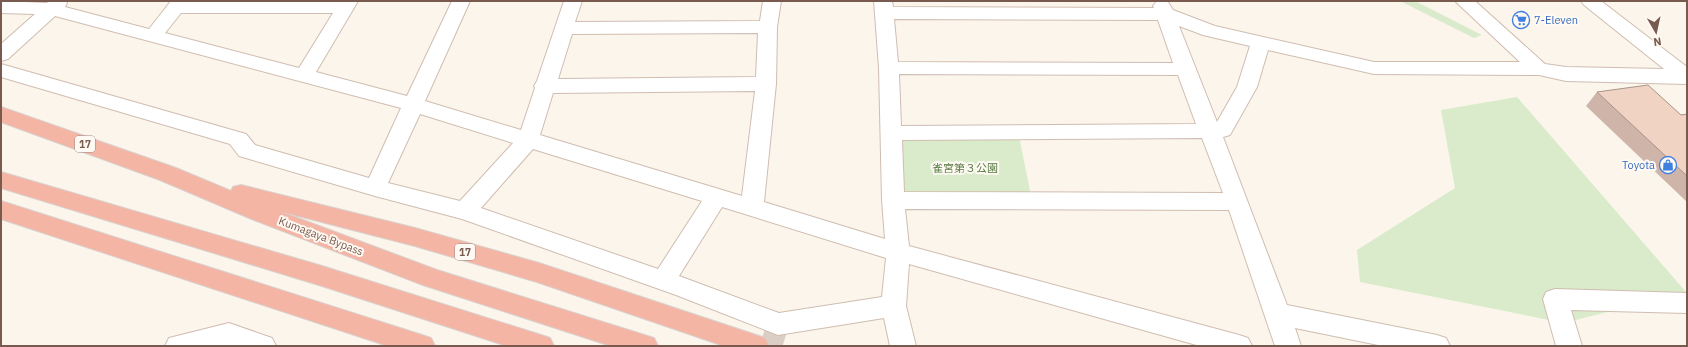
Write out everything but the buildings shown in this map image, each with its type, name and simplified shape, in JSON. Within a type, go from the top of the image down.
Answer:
[{"type":"highway","name":"Kumagaya Bypass","points":[[1,114],[168,174],[262,214],[432,278],[645,346]]},
{"type":"highway","name":"17","points":[[168,174],[436,243],[539,273],[756,346]]},
{"type":"highway","points":[[1,180],[322,276],[541,346]]},
{"type":"highway","points":[[1,210],[422,346]]},
{"type":"street","points":[[375,188],[415,104],[461,1]]},
{"type":"street","points":[[465,211],[528,140],[544,86],[573,1]]},
{"type":"street","points":[[752,208],[766,84],[768,27],[772,1]]},
{"type":"street","points":[[1464,1],[1540,69]]},
{"type":"street","points":[[1590,1],[1687,77]]},
{"type":"street","points":[[153,36],[178,4],[347,4]]},
{"type":"street","points":[[304,76],[347,4]]},
{"type":"street","points":[[1,55],[56,5]]},
{"type":"street","points":[[1,7],[56,5],[153,36],[415,104],[716,198],[898,252],[1239,346]]},
{"type":"street","points":[[903,346],[894,306],[898,252],[893,200],[892,132],[884,7],[1162,8],[1210,31],[1374,68],[1540,69],[1566,74],[1687,77]]},
{"type":"street","points":[[1162,8],[1185,69],[1211,131],[1278,314],[1288,346]]},
{"type":"street","points":[[564,28],[768,27]]},
{"type":"street","points":[[892,132],[1223,130],[1247,88],[1261,43]]},
{"type":"street","points":[[889,68],[1185,69]]},
{"type":"street","points":[[1,70],[238,139],[247,151],[375,188],[465,211],[663,281],[778,324],[894,306]]},
{"type":"street","points":[[544,86],[766,84]]},
{"type":"street","points":[[663,281],[716,198]]},
{"type":"street","points":[[893,200],[1237,202]]},
{"type":"street","points":[[1570,346],[1555,299],[1687,303]]},
{"type":"street","points":[[1278,314],[1437,346]]},
{"type":"street","points":[[178,346],[229,334],[263,346]]},
{"type":"green space","points":[[1400,1],[1415,1],[1482,35],[1474,38]]},
{"type":"green space","points":[[1517,97],[1686,292],[1564,323],[1360,282],[1357,250],[1455,188],[1441,110]]},
{"type":"green space","name":"雀宮第３公園","points":[[898,136],[1019,136],[1032,201],[900,201]]},
{"type":"tunnel","points":[[771,346],[778,324]]},
{"type":"place","name":"7-Eleven","points":[[1521,20]]},
{"type":"place","name":"Toyota","points":[[1668,165]]}]
